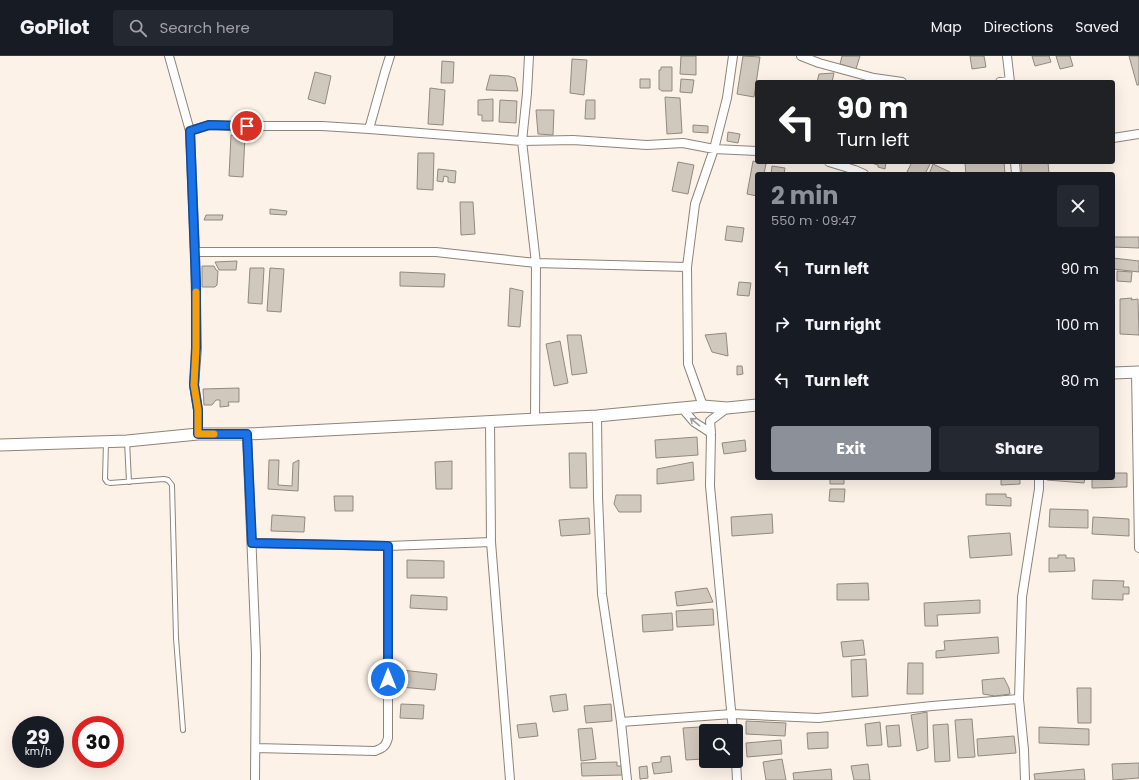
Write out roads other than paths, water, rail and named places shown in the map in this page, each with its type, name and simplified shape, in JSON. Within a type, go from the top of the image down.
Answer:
[{"type":"main road","points":[[1115,373],[1138,372]]},
{"type":"main road","points":[[0,445],[127,441],[198,434],[247,434],[597,416],[703,406],[727,408],[755,405]]},
{"type":"street","points":[[169,56],[190,131],[195,252],[196,348],[194,385],[198,410],[198,434]]},
{"type":"street","points":[[369,129],[384,72],[390,56]]},
{"type":"street","points":[[529,56],[522,141],[536,263],[534,419]]},
{"type":"street","points":[[703,406],[688,364],[687,267],[695,204],[714,149],[727,98],[733,56]]},
{"type":"street","points":[[801,56],[868,76],[891,80]]},
{"type":"street","points":[[1007,56],[1010,80]]},
{"type":"street","points":[[190,131],[209,125],[322,126],[522,141],[573,140],[647,145],[683,143],[714,149],[755,151]]},
{"type":"street","points":[[1115,138],[1139,134]]},
{"type":"street","points":[[836,164],[860,172]]},
{"type":"street","points":[[195,252],[436,252],[536,263],[687,267]]},
{"type":"street","points":[[1138,372],[1139,548]]},
{"type":"street","points":[[682,408],[694,422],[711,433]]},
{"type":"street","points":[[727,408],[710,421],[710,486],[733,724]]},
{"type":"street","points":[[597,416],[598,498],[602,594],[621,722],[627,780]]},
{"type":"street","points":[[490,421],[491,542],[510,780]]},
{"type":"street","points":[[247,434],[256,654],[255,780]]},
{"type":"street","points":[[1025,780],[1024,750],[1019,699],[1022,597],[1039,489],[1039,480]]},
{"type":"street","points":[[252,543],[388,546],[491,542]]},
{"type":"street","points":[[256,748],[375,751],[386,745],[388,738],[388,546]]},
{"type":"street","points":[[621,722],[732,714],[818,718],[932,706],[1019,699]]},
{"type":"street","points":[[736,768],[737,780]]},
{"type":"lane","points":[[127,441],[129,482]]},
{"type":"lane","points":[[106,442],[106,480],[110,483],[164,478],[172,485],[176,638],[183,730]]}]
